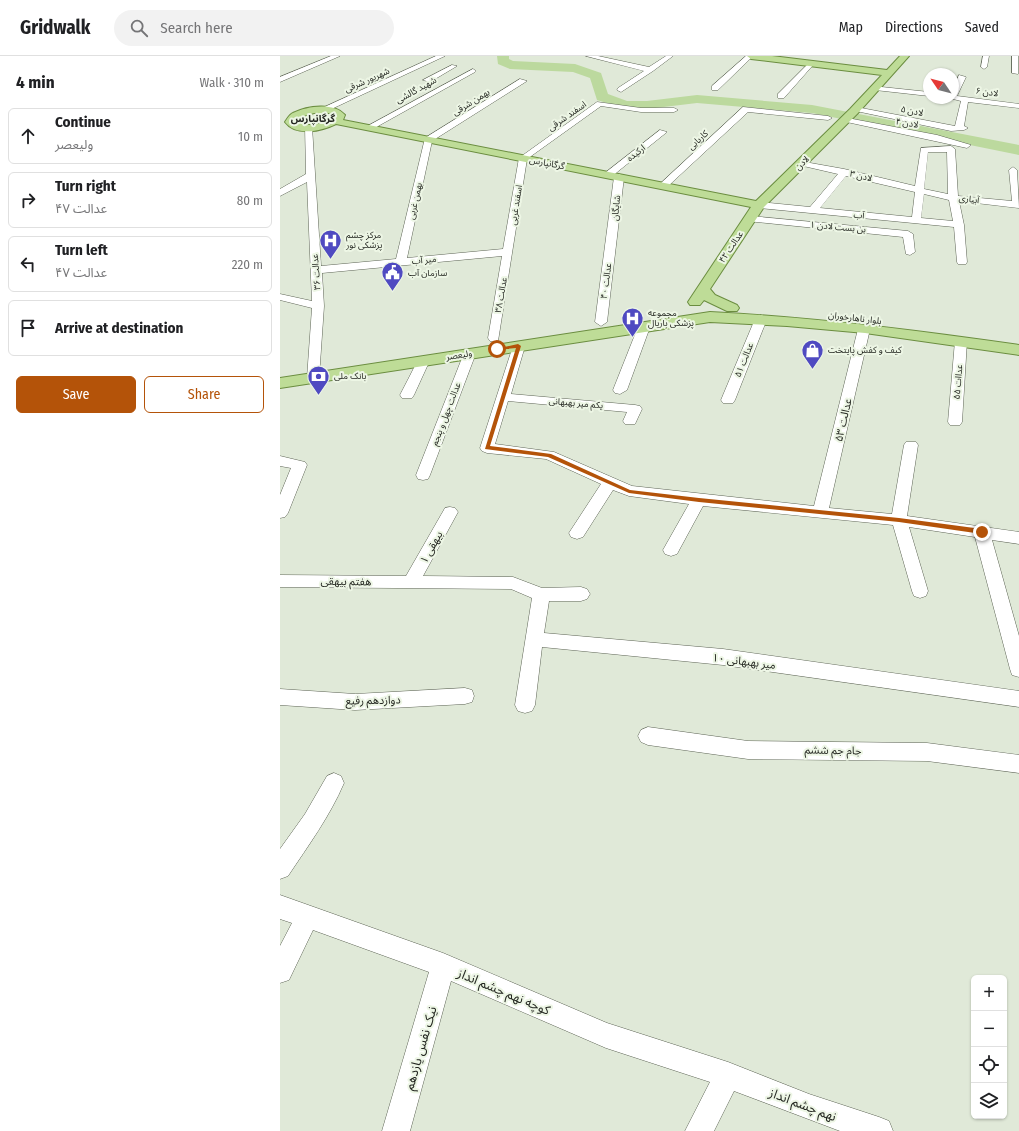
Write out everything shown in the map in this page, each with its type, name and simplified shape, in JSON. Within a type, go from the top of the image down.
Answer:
[{"type":"main road","points":[[750,56],[889,73]]},
{"type":"main road","points":[[855,110],[905,56]]},
{"type":"main road","points":[[285,113],[296,115],[322,110],[331,110],[340,115],[335,122],[304,127],[286,133]]},
{"type":"main road","name":"لادن","points":[[759,205],[855,110]]},
{"type":"main road","points":[[296,115],[291,118],[290,122],[304,127]]},
{"type":"main road","name":"گرگانپارس","points":[[335,122],[759,205]]},
{"type":"main road","name":"عدالت ۴۲","points":[[691,308],[759,205]]},
{"type":"main road","points":[[702,290],[710,298],[732,308]]},
{"type":"main road","name":"ولیعصر","points":[[280,383],[314,373],[494,338],[691,308]]},
{"type":"main road","name":"بلوار ناهارخوران","points":[[691,308],[732,308],[796,312],[1019,338]]},
{"type":"main road","name":"ولیعصر","points":[[280,374],[314,373],[424,360],[710,317]]},
{"type":"main road","name":"بلوار ناهارخوران","points":[[710,317],[761,319],[961,341],[1019,350]]},
{"type":"street","points":[[280,80],[337,56]]},
{"type":"street","points":[[431,56],[441,56]]},
{"type":"street","name":"شهریور شرقی","points":[[322,110],[441,56]]},
{"type":"street","points":[[621,90],[670,56]]},
{"type":"street","points":[[715,88],[750,56]]},
{"type":"street","points":[[984,67],[986,56]]},
{"type":"street","points":[[1015,56],[1016,73]]},
{"type":"street","points":[[595,57],[651,70]]},
{"type":"street","points":[[781,96],[810,64]]},
{"type":"street","points":[[427,80],[454,66]]},
{"type":"street","points":[[410,70],[439,74]]},
{"type":"street","name":"شهید گالشی","points":[[368,128],[472,70]]},
{"type":"street","points":[[959,84],[962,77]]},
{"type":"street","name":"بهمن شرقی","points":[[428,140],[523,81]]},
{"type":"street","points":[[875,88],[923,93]]},
{"type":"street","name":"۶ لادن","points":[[959,98],[1019,106]]},
{"type":"street","name":"۵ لادن","points":[[855,110],[951,129],[962,128],[965,118],[964,99]]},
{"type":"street","name":"اسفند شرقی","points":[[523,158],[600,104],[641,110],[674,110]]},
{"type":"street","name":"کاریابی","points":[[663,186],[746,109],[828,118]]},
{"type":"street","name":"۴ لادن","points":[[845,120],[880,129],[942,138],[967,145]]},
{"type":"street","name":"عدالت ۳۶","points":[[304,127],[310,176],[318,306],[314,373]]},
{"type":"street","name":"ارکیده","points":[[614,176],[663,132]]},
{"type":"street","name":"بهمن غربی","points":[[401,262],[428,140]]},
{"type":"street","points":[[916,221],[924,150],[951,149],[953,198],[959,225],[962,262]]},
{"type":"street","name":"اسفند غربی","points":[[508,252],[523,158]]},
{"type":"street","name":"۳ لادن","points":[[802,163],[919,190]]},
{"type":"street","points":[[1013,170],[1018,205]]},
{"type":"street","points":[[813,210],[844,172]]},
{"type":"street","points":[[280,193],[310,176]]},
{"type":"street","name":"شایگان","points":[[612,239],[614,176]]},
{"type":"street","name":"آبیاری","points":[[919,190],[953,198],[1018,205]]},
{"type":"street","name":"آب","points":[[759,205],[959,225]]},
{"type":"street","name":"۱ بن بست لادن","points":[[750,219],[861,233],[908,234],[910,252]]},
{"type":"street","name":"عدالت ۴۰","points":[[601,322],[612,239]]},
{"type":"street","name":"میر آب","points":[[316,270],[508,252]]},
{"type":"street","name":"عدالت ۳۸","points":[[494,338],[508,252]]},
{"type":"street","points":[[280,297],[318,306]]},
{"type":"street","name":"عدالت ۵۱","points":[[728,400],[761,319]]},
{"type":"street","points":[[620,390],[644,327]]},
{"type":"street","name":"عدالت ۵۳","points":[[822,511],[864,330]]},
{"type":"street","name":"عداات ۵۵","points":[[955,422],[961,341]]},
{"type":"street","points":[[518,346],[487,448],[549,455],[629,491],[699,500],[822,511],[899,520],[1019,538]]},
{"type":"street","name":"عدالت چهل و پنجم","points":[[423,474],[470,353]]},
{"type":"street","points":[[407,395],[424,360]]},
{"type":"street","name":"یکم میر بهبهانی","points":[[503,397],[636,409],[630,421]]},
{"type":"street","points":[[911,445],[899,520],[920,591]]},
{"type":"street","points":[[280,461],[300,465],[280,513]]},
{"type":"street","points":[[577,533],[610,483]]},
{"type":"street","points":[[671,550],[699,500]]},
{"type":"street","name":"بیهقی ۱","points":[[411,582],[450,512]]},
{"type":"street","points":[[982,532],[1014,630],[1019,669]]},
{"type":"street","name":"هفتم بیهقی","points":[[280,581],[513,583],[541,595]]},
{"type":"street","points":[[525,704],[541,595],[582,594]]},
{"type":"street","name":"۱۰ میر بهبهانی","points":[[534,639],[723,657],[1019,699]]},
{"type":"street","name":"دوازدهم رفیع","points":[[280,697],[355,702],[465,696]]},
{"type":"street","name":"جام جم ششم","points":[[648,736],[748,750],[927,752],[1019,764]]},
{"type":"street","points":[[280,868],[313,821],[334,783]]},
{"type":"street","name":"کوچه نهم چشم انداز","points":[[280,907],[443,965],[606,1035],[728,1075]]},
{"type":"street","points":[[280,971],[307,916]]},
{"type":"street","name":"نیک نفس یازدهم","points":[[396,1131],[443,965]]},
{"type":"street","points":[[699,1131],[728,1075]]},
{"type":"street","name":"نهم چشم انداز","points":[[728,1075],[810,1107],[879,1131]]},
{"type":"waterway","points":[[503,56],[503,61],[510,65],[575,68],[596,76],[602,97],[626,105],[647,105],[697,99],[812,109],[1019,150]]},
{"type":"place","name":"مرکز چشم پزشکی نور","points":[[330,260]]},
{"type":"place","name":"سازمان آب","points":[[392,292]]},
{"type":"place","name":"مجموعه پزشکی باریال","points":[[632,338]]},
{"type":"place","name":"کیف و کفش پایتخت","points":[[813,370]]},
{"type":"place","name":"بانک ملی","points":[[319,396]]},
{"type":"district","name":"گرگانپارس","points":[[313,118]]},
{"type":"route","points":[[497,349],[518,346],[487,448],[549,455],[629,491],[699,500],[822,511],[982,532]]}]
